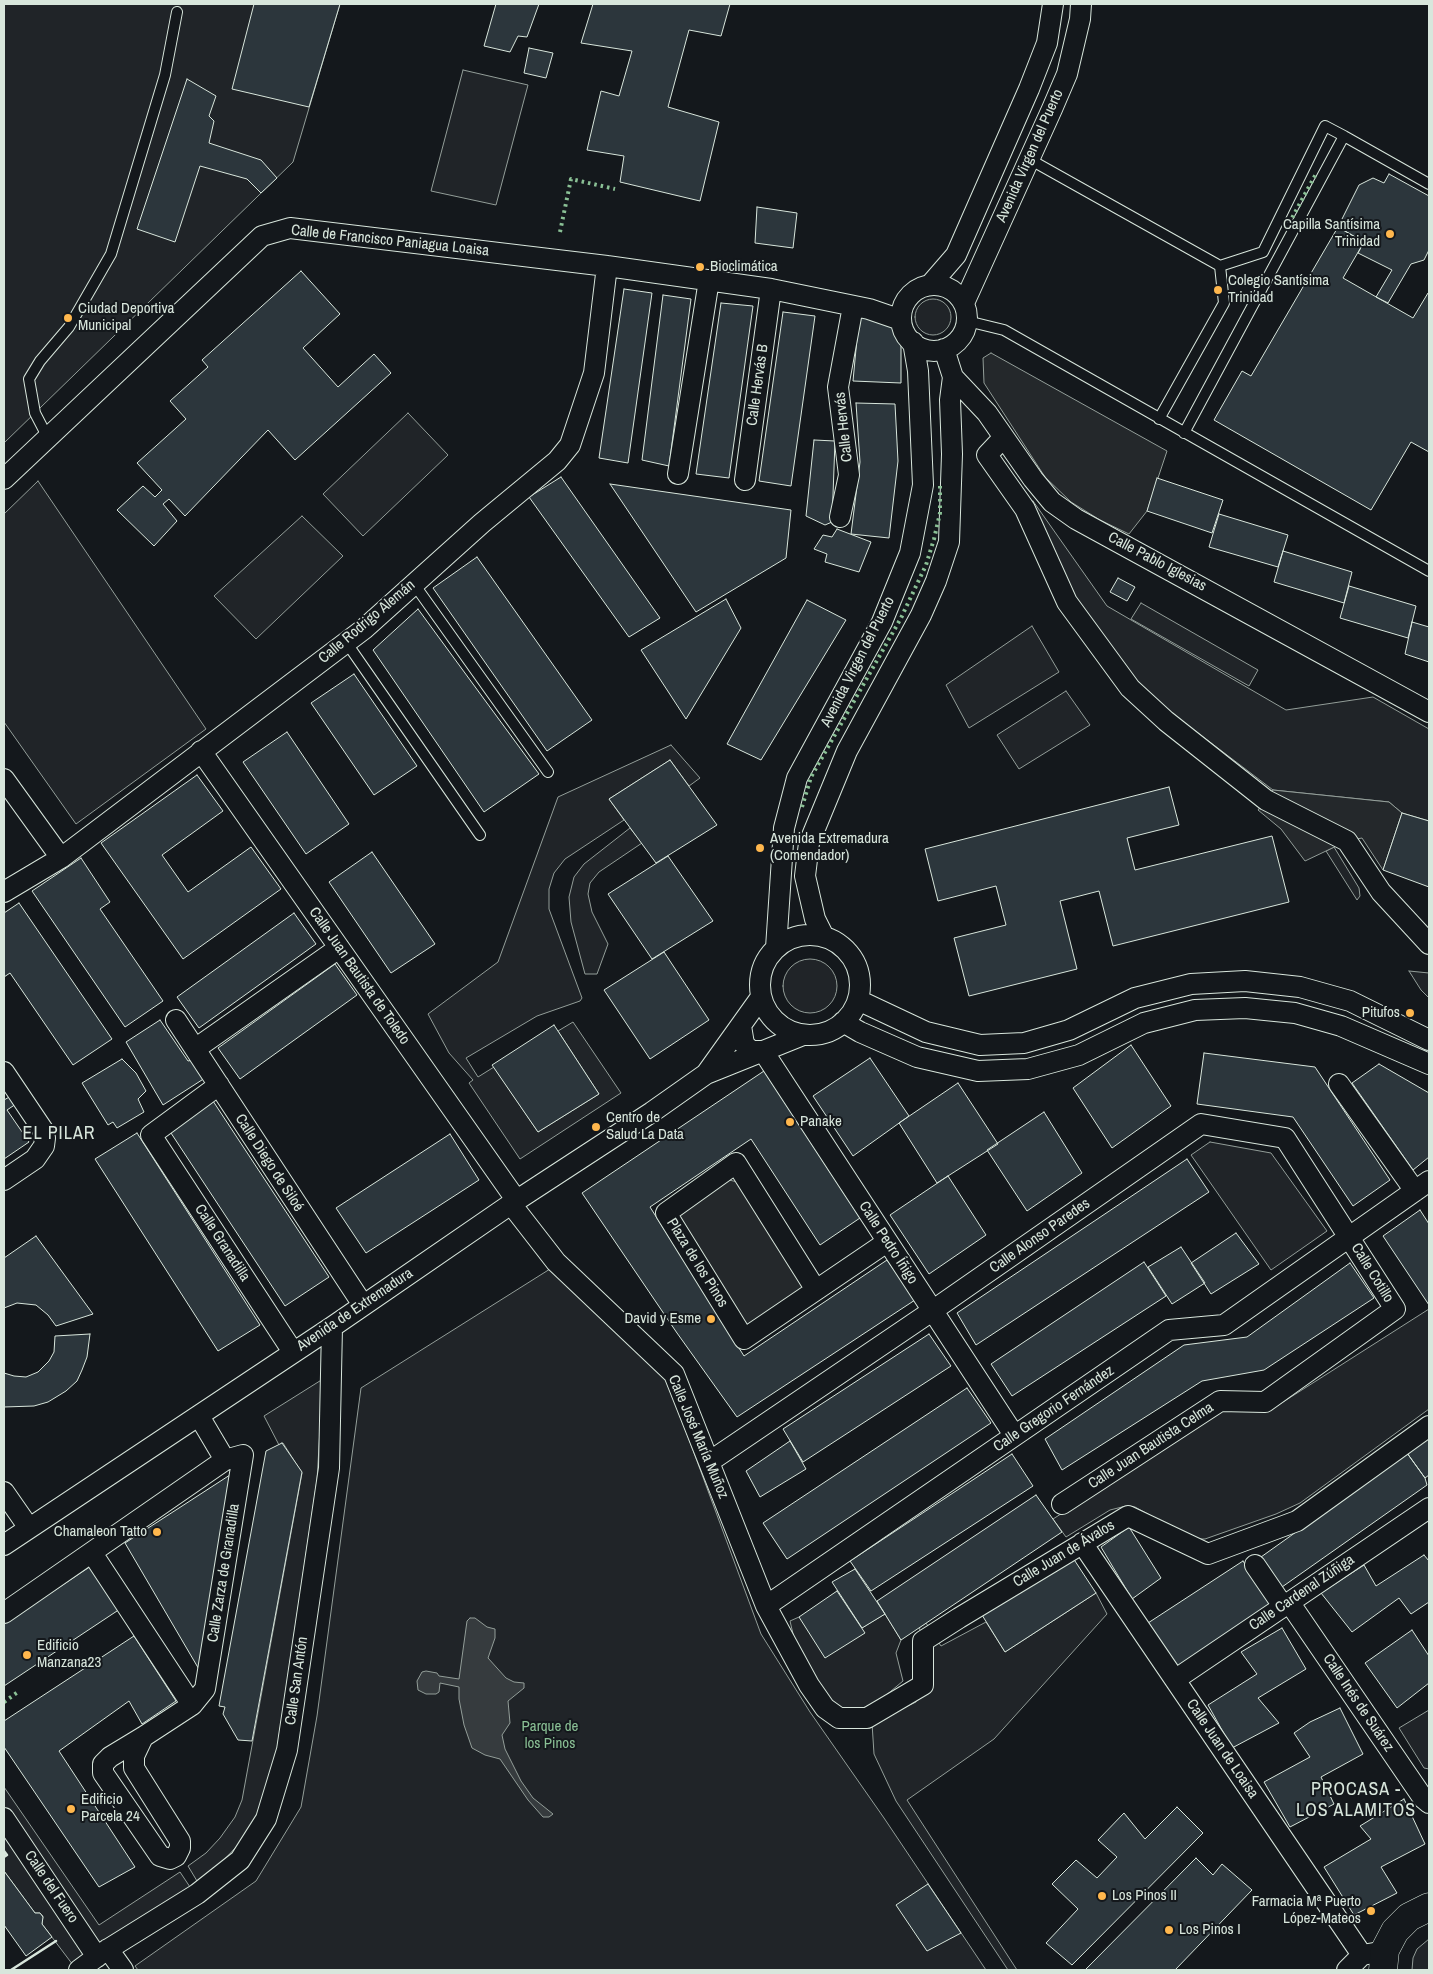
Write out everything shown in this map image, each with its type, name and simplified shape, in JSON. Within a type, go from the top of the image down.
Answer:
[{"type":"main road","points":[[1376,1958],[1394,1932],[1409,1916],[1429,1905]]},
{"type":"street","name":"Avenida Virgen del Puerto","points":[[930,285],[956,255],[1029,89],[1047,43],[1052,4]]},
{"type":"street","name":"Avenida Virgen del Puerto","points":[[965,312],[1067,74],[1080,19],[1081,4]]},
{"type":"street","name":"Calle de Francisco Paniagua Loaisa","points":[[4,479],[262,236],[290,228],[607,266],[772,289],[861,308],[901,320]]},
{"type":"street","name":"Calle Rodrigo Alemán","points":[[4,892],[61,858],[364,629],[482,523],[557,461],[570,445],[594,373],[607,266]]},
{"type":"street","points":[[678,474],[709,280]]},
{"type":"street","points":[[930,285],[947,287],[954,292],[965,312],[966,327],[958,340],[944,349],[932,350],[922,348],[913,342],[906,333],[901,320],[903,308],[908,299],[914,292],[930,285]]},
{"type":"street","name":"Calle Hervás B","points":[[745,480],[772,289]]},
{"type":"street","name":"Calle de Francisco Paniagua Loaisa","points":[[861,308],[908,299]]},
{"type":"street","name":"Calle Hervás","points":[[840,517],[849,475],[838,387],[861,308]]},
{"type":"street","name":"Avenida Virgen del Puerto","points":[[776,948],[784,828],[797,778],[882,622],[910,552],[923,485],[918,370],[913,342]]},
{"type":"street","name":"Calle Pablo Iglesias","points":[[944,349],[953,377],[987,413],[1003,438],[1052,502],[1076,519],[1429,712]]},
{"type":"street","name":"Avenida Virgen del Puerto","points":[[824,937],[814,919],[805,876],[809,843],[847,751],[921,615],[936,581],[949,542],[952,454],[950,400],[953,377]]},
{"type":"street","points":[[1003,438],[988,455],[1025,509],[1067,602],[1130,688],[1166,721],[1266,800],[1347,841],[1381,892],[1429,944]]},
{"type":"street","name":"Calle Juan Bautista de Toledo","points":[[201,751],[340,948],[514,1202]]},
{"type":"street","points":[[4,779],[61,858]]},
{"type":"street","points":[[807,935],[824,937],[838,944],[850,955],[857,969],[860,984],[858,1000],[852,1012],[843,1022],[831,1030],[818,1034],[803,1034],[789,1030],[776,1022],[767,1011],[761,997],[762,970],[776,948],[790,939],[807,935]]},
{"type":"street","points":[[194,1049],[340,948]]},
{"type":"street","points":[[858,1000],[926,1032],[980,1045],[1024,1043],[1069,1030],[1135,998],[1191,984],[1245,981],[1300,987],[1350,1001],[1429,1040]]},
{"type":"street","points":[[706,1074],[761,997]]},
{"type":"street","points":[[843,1022],[860,1032],[917,1057],[978,1071],[1028,1069],[1079,1055],[1144,1023],[1195,1010],[1245,1008],[1295,1013],[1341,1026],[1429,1064]]},
{"type":"street","name":"Calle Diego de Siloé","points":[[176,1020],[363,1305]]},
{"type":"street","points":[[741,1026],[744,1044],[751,1051],[762,1051]]},
{"type":"street","points":[[706,1074],[803,1034]]},
{"type":"street","name":"Calle Pedro Íñigo","points":[[762,1051],[1014,1435]]},
{"type":"street","points":[[4,1072],[43,1130],[45,1138],[44,1146],[35,1159],[4,1180]]},
{"type":"street","name":"Avenida de Extremadura","points":[[4,1545],[332,1327],[514,1202],[652,1112],[706,1074]]},
{"type":"street","points":[[1339,1084],[1424,1188]]},
{"type":"street","name":"Calle Granadilla","points":[[219,1086],[151,1135],[293,1352]]},
{"type":"street","name":"Calle Alonso Paredes","points":[[709,1462],[932,1311],[1202,1124],[1285,1138],[1350,1237]]},
{"type":"street","name":"Plaza de los Pinos","points":[[816,1290],[736,1163],[666,1212],[744,1339],[887,1242]]},
{"type":"street","name":"Calle Gregorio Fernández","points":[[766,1606],[1169,1330],[1224,1325],[1424,1188]]},
{"type":"street","name":"Calle José María Muñoz","points":[[514,1202],[556,1262],[674,1374],[766,1606],[809,1685],[825,1708],[839,1718],[867,1718],[922,1685]]},
{"type":"street","name":"Calle Cotillo","points":[[1350,1237],[1395,1309]]},
{"type":"street","name":"Calle Juan Bautista Celma","points":[[1062,1504],[1220,1401],[1265,1402],[1395,1309]]},
{"type":"street","name":"Calle San Antón","points":[[79,1970],[102,1953],[197,1894],[240,1860],[266,1819],[287,1750],[329,1468],[332,1327]]},
{"type":"street","points":[[4,1613],[225,1460],[199,1416]]},
{"type":"street","name":"Calle Juan de Ávalos","points":[[922,1685],[922,1641],[1128,1516],[1208,1554],[1297,1521],[1429,1426]]},
{"type":"street","name":"Calle Zarza de Granadilla","points":[[143,1737],[134,1756],[134,1768],[180,1841],[180,1848],[176,1856],[170,1859],[160,1856],[103,1773],[103,1764],[110,1757],[192,1705],[205,1689],[243,1455],[225,1460]]},
{"type":"street","points":[[4,1492],[29,1528]]},
{"type":"street","name":"Calle Cardenal Zúñiga","points":[[1176,1679],[1429,1508]]},
{"type":"street","name":"Calle Juan de Loaisa","points":[[1082,1543],[1176,1679],[1376,1958]]},
{"type":"street","points":[[92,1552],[192,1705]]},
{"type":"street","name":"Calle Inés de Suárez","points":[[1255,1565],[1286,1604],[1423,1798],[1429,1803]]},
{"type":"street","name":"Calle del Fuero","points":[[4,1818],[102,1953],[122,1970]]},
{"type":"street","points":[[1347,1970],[1376,1958]]},
{"type":"lane","points":[[48,438],[35,413],[29,379],[40,361],[69,327],[111,254],[165,75],[177,12]]},
{"type":"lane","points":[[1029,159],[1220,266],[1263,252],[1325,126],[1429,184]]},
{"type":"lane","points":[[1184,433],[1344,136]]},
{"type":"lane","points":[[1159,419],[1224,303],[1220,266]]},
{"type":"lane","points":[[965,312],[1004,330],[1429,571]]},
{"type":"lane","points":[[414,584],[548,772]]},
{"type":"lane","points":[[346,642],[480,835]]},
{"type":"green space","name":"Ciudad Deportiva Municipal","points":[[4,4],[340,4],[293,162],[4,443]]},
{"type":"green space","points":[[463,70],[528,85],[496,205],[431,191]]},
{"type":"green space","points":[[933,299],[940,300],[946,304],[950,310],[950,324],[946,330],[940,334],[933,335],[926,334],[920,330],[916,324],[915,317],[916,310],[920,304],[926,300]]},
{"type":"green space","points":[[408,413],[448,455],[363,536],[323,494]]},
{"type":"green space","points":[[38,481],[206,729],[76,824],[4,722],[4,514]]},
{"type":"green space","points":[[1033,501],[1107,606],[1286,710],[1373,697],[1429,729],[1429,821],[1402,813],[1389,802],[1273,790],[1148,695],[1089,624],[1049,548]]},
{"type":"green space","points":[[302,516],[343,556],[256,639],[214,596]]},
{"type":"green space","points":[[1141,603],[1258,670],[1249,686],[1131,619]]},
{"type":"green space","points":[[1032,626],[1059,672],[969,728],[946,685]]},
{"type":"green space","points":[[1066,691],[1090,725],[1019,769],[997,735]]},
{"type":"green space","points":[[671,745],[700,778],[689,786],[670,760],[609,799],[624,820],[565,859],[554,873],[549,889],[549,909],[582,998],[580,1001],[537,1016],[466,1058],[478,1077],[494,1067],[538,1132],[599,1094],[558,1031],[573,1022],[621,1093],[520,1159],[469,1083],[473,1080],[449,1053],[428,1014],[498,962],[558,797]]},
{"type":"green space","points":[[630,828],[642,843],[599,872],[590,883],[588,894],[592,912],[608,944],[597,974],[585,974],[571,922],[569,897],[574,877],[584,864]]},
{"type":"green space","points":[[1334,847],[1359,888],[1360,896],[1357,900],[1326,851]]},
{"type":"green space","points":[[805,959],[815,959],[825,963],[833,971],[837,986],[833,1001],[825,1009],[815,1013],[805,1013],[795,1009],[787,1001],[783,991],[783,981],[787,971],[795,963]]},
{"type":"green space","points":[[1409,971],[1429,973],[1429,998],[1421,990]]},
{"type":"green space","points":[[1210,1142],[1271,1153],[1327,1231],[1271,1270],[1191,1155]]},
{"type":"green space","name":"Parque de los Pinos","points":[[550,1269],[667,1380],[761,1634],[810,1712],[986,1970],[138,1970],[135,1966],[256,1881],[301,1807],[317,1716],[361,1388]]},
{"type":"green space","points":[[1429,1309],[1429,1409],[1300,1503],[1276,1514],[1205,1539],[1195,1539],[1184,1534],[1135,1507],[1126,1506],[1110,1510],[1066,1537],[1053,1519],[1228,1408],[1272,1409]]},
{"type":"green space","points":[[323,1379],[317,1480],[277,1750],[262,1804],[253,1824],[237,1846],[221,1863],[197,1881],[188,1866],[206,1853],[220,1838],[235,1817],[242,1800],[302,1473],[283,1443],[279,1445],[264,1416]]},
{"type":"green space","points":[[1096,1593],[1107,1614],[994,1739],[907,1800],[1017,1970],[1008,1970],[896,1801],[874,1754],[872,1723],[916,1702],[930,1648],[919,1628],[926,1623],[941,1646],[986,1622],[1005,1652]]},
{"type":"green space","points":[[885,1614],[901,1640],[896,1653],[903,1681],[878,1702],[858,1712],[846,1711],[833,1704],[822,1693],[794,1638],[790,1621],[799,1617],[862,1628]]},
{"type":"green space","points":[[1429,1710],[1429,1769],[1424,1768],[1399,1728]]},
{"type":"green space","points":[[4,1787],[99,1925],[180,1872],[190,1887],[98,1945],[4,1810]]},
{"type":"green space","points":[[4,1831],[89,1955],[73,1965],[42,1924],[43,1916],[40,1913],[35,1913],[4,1871]]},
{"type":"green space","points":[[1429,1939],[1429,1970],[1412,1970],[1413,1958],[1417,1949]]},
{"type":"shaded area","points":[[991,353],[1167,451],[1147,511],[1129,534],[1100,520],[1071,502],[1045,477],[984,383],[983,358]]},
{"type":"shaded area","points":[[1273,790],[1389,802],[1402,813],[1383,870],[1362,838],[1347,841],[1305,861],[1281,829],[1258,810]]},
{"type":"shaded area","points":[[729,1180],[746,1184],[806,1293],[755,1328],[740,1324],[677,1225],[681,1210]]},
{"type":"shaded area","points":[[470,1618],[475,1618],[487,1627],[495,1629],[495,1638],[488,1658],[506,1678],[514,1682],[524,1683],[524,1688],[508,1701],[510,1723],[502,1735],[505,1749],[521,1781],[533,1798],[553,1814],[549,1817],[543,1817],[528,1800],[500,1759],[485,1755],[472,1748],[464,1725],[459,1699],[459,1687],[440,1683],[439,1692],[436,1694],[426,1694],[418,1690],[417,1681],[422,1672],[437,1673],[439,1676],[459,1679],[467,1621]]},
{"type":"building","points":[[254,4],[340,4],[309,107],[232,89]]},
{"type":"building","points":[[496,4],[539,4],[527,37],[518,36],[510,52],[484,46]]},
{"type":"building","points":[[593,4],[730,4],[721,36],[689,30],[668,107],[719,122],[700,201],[620,182],[624,156],[587,150],[601,91],[619,96],[632,51],[581,43]]},
{"type":"building","points":[[529,48],[553,53],[546,78],[524,73]]},
{"type":"building","points":[[187,79],[216,96],[209,116],[214,121],[209,143],[261,160],[277,178],[261,193],[247,179],[200,166],[175,242],[137,229]]},
{"type":"building","name":"Capilla Santísima Trinidad","points":[[1389,174],[1429,196],[1429,250],[1424,260],[1411,264],[1388,303],[1376,297],[1392,270],[1358,253],[1364,242],[1338,227],[1359,185],[1373,178],[1384,183]]},
{"type":"building","points":[[757,207],[797,213],[793,248],[755,243]]},
{"type":"building","points":[[1338,227],[1364,242],[1343,278],[1413,318],[1429,293],[1429,452],[1411,442],[1371,510],[1214,420],[1242,371],[1251,376]]},
{"type":"building","points":[[301,271],[340,314],[303,348],[338,387],[374,354],[391,373],[295,460],[268,430],[185,516],[169,499],[163,504],[177,521],[154,546],[117,510],[143,486],[155,497],[162,490],[137,463],[186,419],[170,401],[208,367],[202,360]]},
{"type":"building","points":[[624,289],[652,293],[628,463],[599,458]]},
{"type":"building","points":[[663,295],[691,299],[669,466],[642,460]]},
{"type":"building","points":[[721,303],[753,306],[729,478],[696,474]]},
{"type":"building","points":[[783,312],[815,316],[791,486],[759,481]]},
{"type":"building","points":[[859,317],[874,318],[901,332],[901,383],[853,381]]},
{"type":"building","points":[[856,403],[895,404],[898,461],[889,538],[851,534],[860,462]]},
{"type":"building","points":[[814,440],[835,441],[832,522],[825,525],[806,516]]},
{"type":"building","points":[[561,477],[660,618],[629,637],[529,497]]},
{"type":"building","points":[[1157,478],[1223,500],[1212,533],[1147,511]]},
{"type":"building","points":[[610,484],[791,510],[786,558],[696,612]]},
{"type":"building","points":[[1219,514],[1288,535],[1278,567],[1209,547]]},
{"type":"building","points":[[837,529],[871,542],[859,572],[825,562],[827,554],[814,549],[823,535],[832,537]]},
{"type":"building","points":[[1283,551],[1352,572],[1344,603],[1274,582]]},
{"type":"building","points":[[477,557],[592,720],[547,751],[433,588]]},
{"type":"building","points":[[1118,578],[1135,587],[1127,601],[1110,592]]},
{"type":"building","points":[[1349,586],[1416,606],[1408,638],[1340,618]]},
{"type":"building","points":[[726,599],[741,628],[686,719],[641,650]]},
{"type":"building","points":[[807,600],[846,620],[761,760],[727,744]]},
{"type":"building","points":[[418,609],[539,774],[484,812],[373,650]]},
{"type":"building","points":[[1412,622],[1429,627],[1429,662],[1405,654]]},
{"type":"building","points":[[354,674],[417,766],[374,795],[311,703]]},
{"type":"building","points":[[287,732],[349,824],[306,854],[243,762]]},
{"type":"building","points":[[670,760],[717,825],[656,863],[609,799]]},
{"type":"building","points":[[197,775],[223,811],[162,855],[188,892],[251,847],[281,889],[183,959],[101,843]]},
{"type":"building","points":[[1169,787],[1179,825],[1127,838],[1135,870],[1272,836],[1289,902],[1113,946],[1099,891],[1060,901],[1077,969],[969,996],[954,938],[1006,925],[996,886],[938,901],[925,849]]},
{"type":"building","points":[[1402,813],[1429,821],[1429,887],[1383,870]]},
{"type":"building","points":[[372,852],[435,944],[391,973],[329,882]]},
{"type":"building","points":[[668,856],[713,921],[652,959],[608,894]]},
{"type":"building","points":[[81,858],[110,902],[100,909],[163,1001],[125,1027],[32,891]]},
{"type":"building","points":[[19,903],[112,1039],[73,1065],[10,973],[4,977],[4,913]]},
{"type":"building","points":[[294,913],[316,944],[199,1028],[177,997]]},
{"type":"building","points":[[664,952],[709,1020],[650,1059],[604,990]]},
{"type":"building","points":[[335,964],[357,995],[240,1079],[218,1048]]},
{"type":"building","points":[[160,1020],[188,1061],[193,1060],[205,1078],[163,1105],[126,1042]]},
{"type":"building","points":[[554,1025],[599,1094],[538,1132],[492,1065]]},
{"type":"building","points":[[1131,1045],[1171,1106],[1112,1148],[1073,1088]]},
{"type":"building","points":[[1204,1053],[1315,1067],[1390,1180],[1353,1206],[1293,1117],[1197,1104]]},
{"type":"building","points":[[870,1058],[909,1116],[853,1156],[813,1096]]},
{"type":"building","points":[[122,1059],[136,1073],[146,1091],[138,1099],[144,1112],[117,1128],[113,1122],[108,1125],[82,1083]]},
{"type":"building","points":[[1379,1064],[1429,1093],[1429,1157],[1413,1170],[1352,1083]]},
{"type":"building","points":[[764,1071],[860,1218],[820,1245],[751,1139],[650,1207],[744,1356],[887,1260],[915,1300],[737,1417],[677,1333],[582,1193]]},
{"type":"building","points":[[958,1083],[998,1144],[937,1183],[899,1123]]},
{"type":"building","points":[[11,1096],[16,1104],[7,1110],[29,1142],[4,1159],[4,1100]]},
{"type":"building","points":[[213,1101],[329,1277],[285,1306],[169,1130]]},
{"type":"building","points":[[1044,1112],[1082,1173],[1027,1211],[987,1150]]},
{"type":"building","points":[[137,1133],[260,1325],[218,1351],[95,1159]]},
{"type":"building","points":[[450,1134],[479,1180],[366,1253],[336,1208]]},
{"type":"building","points":[[1187,1159],[1209,1192],[976,1345],[957,1313]]},
{"type":"building","points":[[948,1176],[986,1235],[929,1274],[890,1215]]},
{"type":"building","points":[[1420,1210],[1429,1224],[1429,1305],[1383,1236]]},
{"type":"building","points":[[1236,1233],[1259,1264],[1211,1294],[1191,1263]]},
{"type":"building","points":[[36,1236],[93,1314],[56,1326],[48,1315],[36,1305],[17,1303],[4,1308],[4,1258]]},
{"type":"building","points":[[1181,1247],[1205,1283],[1172,1304],[1148,1267]]},
{"type":"building","points":[[1144,1262],[1166,1296],[1012,1396],[991,1364]]},
{"type":"building","points":[[1350,1263],[1374,1298],[1264,1370],[1202,1381],[1062,1470],[1045,1439],[1184,1345],[1247,1337]]},
{"type":"building","points":[[90,1334],[87,1357],[82,1370],[77,1381],[66,1391],[48,1402],[34,1406],[4,1407],[4,1373],[26,1377],[38,1372],[49,1361],[54,1352],[55,1336]]},
{"type":"building","points":[[929,1334],[951,1366],[803,1462],[783,1429]]},
{"type":"building","points":[[967,1388],[991,1423],[787,1559],[763,1523]]},
{"type":"building","points":[[1429,1438],[1429,1475],[1425,1478],[1407,1453]]},
{"type":"building","points":[[790,1441],[806,1469],[760,1497],[746,1471]]},
{"type":"building","points":[[282,1443],[302,1472],[252,1741],[238,1740],[223,1714],[225,1707],[219,1706],[266,1451]]},
{"type":"building","points":[[1407,1453],[1425,1478],[1427,1485],[1282,1587],[1261,1557]]},
{"type":"building","points":[[1012,1454],[1033,1486],[871,1591],[850,1561]]},
{"type":"building","points":[[233,1473],[200,1671],[125,1543]]},
{"type":"building","points":[[1036,1495],[1062,1532],[901,1640],[877,1601]]},
{"type":"building","points":[[1129,1527],[1161,1578],[1132,1599],[1101,1547]]},
{"type":"building","points":[[1424,1555],[1429,1561],[1429,1602],[1411,1614],[1399,1598],[1352,1632],[1321,1593],[1364,1565],[1376,1586]]},
{"type":"building","points":[[1073,1558],[1096,1593],[1005,1652],[982,1615]]},
{"type":"building","points":[[1243,1561],[1272,1607],[1179,1670],[1148,1623]]},
{"type":"building","name":"Edificio Manzana23","points":[[91,1566],[120,1609],[4,1686],[4,1624]]},
{"type":"building","points":[[855,1569],[885,1614],[862,1628],[832,1582]]},
{"type":"building","points":[[837,1591],[865,1633],[825,1658],[799,1617]]},
{"type":"building","points":[[1282,1628],[1306,1669],[1258,1698],[1279,1723],[1232,1748],[1208,1705],[1257,1674],[1241,1652]]},
{"type":"building","points":[[1412,1630],[1429,1656],[1429,1683],[1397,1708],[1365,1663]]},
{"type":"building","name":"Edificio Parcela 24","points":[[134,1636],[176,1701],[142,1724],[129,1701],[59,1751],[135,1867],[99,1887],[4,1747],[4,1721]]},
{"type":"building","points":[[1340,1708],[1363,1754],[1321,1777],[1334,1804],[1290,1827],[1264,1782],[1310,1757],[1294,1733],[1310,1722]]},
{"type":"building","points":[[1404,1799],[1425,1844],[1381,1867],[1397,1893],[1354,1915],[1324,1867],[1371,1839],[1360,1826]]},
{"type":"building","name":"Los Pinos II","points":[[1177,1807],[1203,1833],[1072,1965],[1046,1943],[1078,1909],[1052,1884],[1076,1860],[1097,1878],[1117,1857],[1098,1840],[1124,1813],[1145,1839]]},
{"type":"building","name":"Los Pinos I","points":[[1196,1858],[1213,1875],[1222,1864],[1252,1890],[1175,1970],[1085,1970]]},
{"type":"building","points":[[4,1871],[35,1913],[40,1913],[43,1917],[42,1924],[52,1937],[26,1956],[4,1925]]},
{"type":"building","points":[[928,1884],[961,1933],[927,1951],[896,1905]]},
{"type":"hedge","points":[[1286,229],[1317,172]]},
{"type":"hedge","points":[[560,232],[571,179],[615,189]]},
{"type":"hedge","points":[[802,807],[811,777],[901,618],[926,565],[940,513],[940,484]]},
{"type":"hedge","points":[[4,1702],[18,1692]]},
{"type":"wall","points":[[4,1851],[7,1855],[4,1857]]},
{"type":"wall","points":[[11,1970],[56,1941]]},
{"type":"place","name":"Capilla Santísima Trinidad","points":[[1390,234]]},
{"type":"place","name":"Bioclimática","points":[[700,267]]},
{"type":"place","name":"Colegio Santísima Trinidad","points":[[1218,290]]},
{"type":"place","name":"Ciudad Deportiva Municipal","points":[[68,318]]},
{"type":"place","name":"Avenida Extremadura (Comendador)","points":[[760,848]]},
{"type":"place","name":"Pitufos","points":[[1410,1013]]},
{"type":"place","name":"Panake","points":[[790,1122]]},
{"type":"place","name":"Centro de Salud La Data","points":[[596,1127]]},
{"type":"place","name":"David y Esme","points":[[711,1319]]},
{"type":"place","name":"Chamaleon Tatto","points":[[157,1532]]},
{"type":"place","name":"Edificio Manzana23","points":[[27,1655]]},
{"type":"place","name":"Edificio Parcela 24","points":[[71,1809]]},
{"type":"place","name":"Los Pinos II","points":[[1102,1896]]},
{"type":"place","name":"Farmacia Mª Puerto López-Mateos","points":[[1371,1911]]},
{"type":"place","name":"Los Pinos I","points":[[1169,1930]]},
{"type":"district","name":"EL PILAR","points":[[59,1134]]},
{"type":"district","name":"PROCASA - LOS ALAMITOS","points":[[1356,1800]]}]
